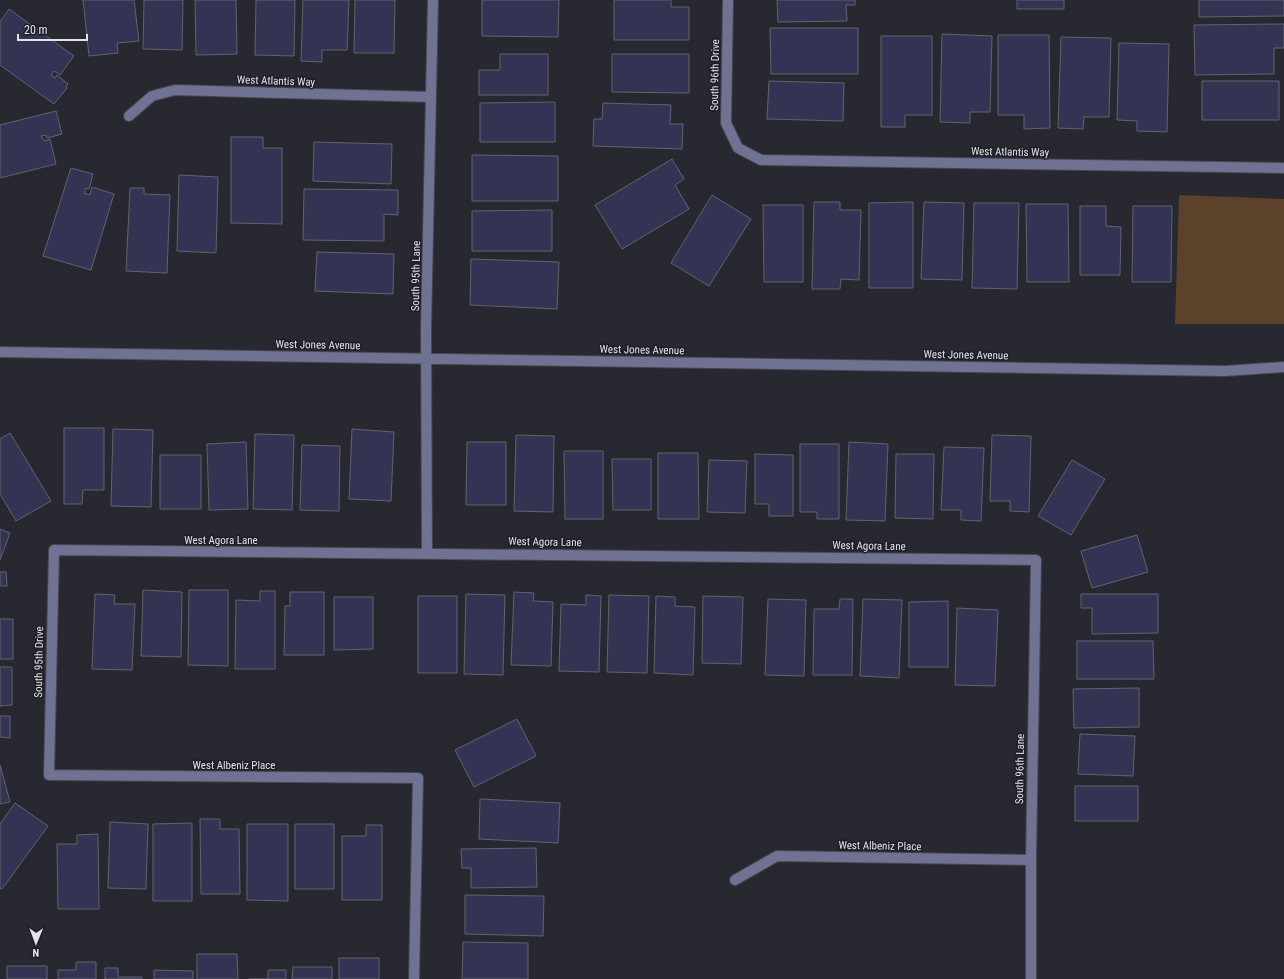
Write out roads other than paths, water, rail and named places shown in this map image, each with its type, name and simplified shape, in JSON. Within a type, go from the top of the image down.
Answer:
[{"type":"street","name":"South 95th Lane","points":[[427,553],[427,359],[433,0]]},
{"type":"street","name":"South 96th Drive","points":[[728,0],[726,123],[738,148]]},
{"type":"street","name":"West Atlantis Way","points":[[129,116],[152,96],[175,90],[431,97]]},
{"type":"street","name":"West Atlantis Way","points":[[738,148],[761,160],[1284,168]]},
{"type":"street","name":"West Jones Avenue","points":[[0,352],[1225,371],[1284,367]]},
{"type":"street","name":"West Agora Lane","points":[[54,550],[1036,560]]},
{"type":"street","name":"South 95th Drive","points":[[49,775],[54,550]]},
{"type":"street","name":"South 96th Lane","points":[[1032,979],[1031,860],[1036,560]]},
{"type":"street","name":"West Albeniz Place","points":[[49,775],[418,778],[414,979]]},
{"type":"street","name":"West Albeniz Place","points":[[735,880],[777,856],[1031,860]]}]
